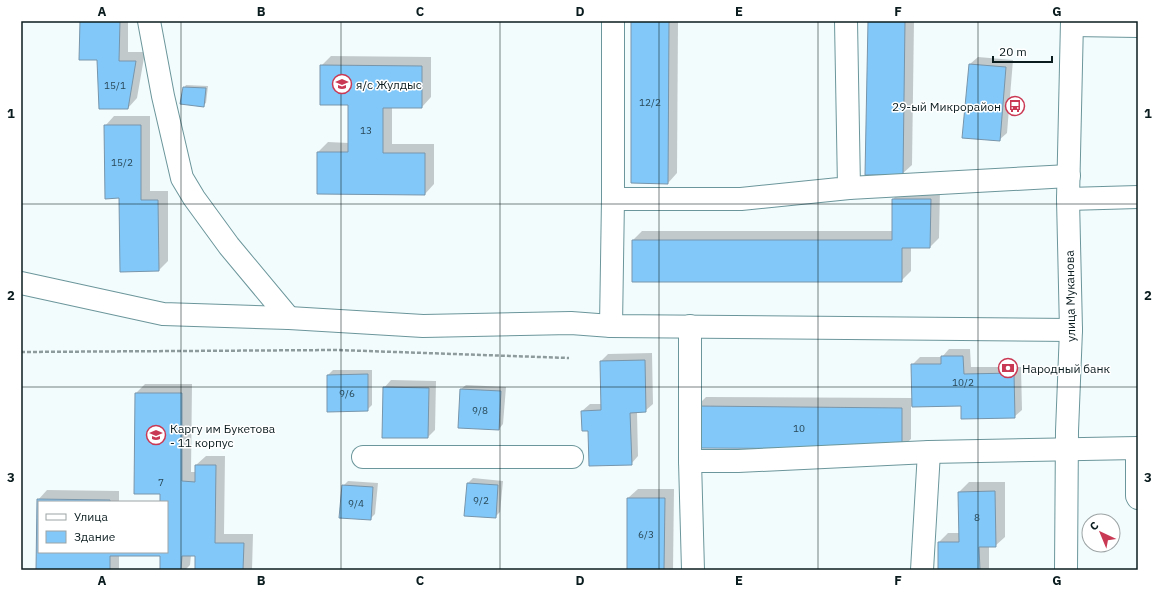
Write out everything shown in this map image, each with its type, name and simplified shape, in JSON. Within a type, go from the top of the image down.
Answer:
[{"type":"street","points":[[149,21],[162,96],[182,178],[194,198],[229,246],[289,318]]},
{"type":"street","points":[[611,326],[613,21]]},
{"type":"street","points":[[846,21],[849,188]]},
{"type":"street","points":[[1072,23],[1138,26]]},
{"type":"street","name":"улица Муканова","points":[[1066,570],[1067,449],[1071,330],[1068,199],[1072,23]]},
{"type":"street","points":[[613,199],[741,199],[849,188],[1069,176]]},
{"type":"street","points":[[1068,199],[1138,197]]},
{"type":"street","points":[[21,283],[163,314],[289,318],[423,326],[571,323],[611,326],[1071,330]]},
{"type":"street","points":[[690,326],[690,461],[693,570]]},
{"type":"street","points":[[690,461],[738,461],[929,452],[1137,448],[1138,498]]},
{"type":"street","points":[[922,570],[929,452]]},
{"type":"street","points":[[363,457],[572,457]]},
{"type":"path","points":[[21,352],[338,350],[569,358]]},
{"type":"building","points":[[80,21],[120,21],[119,61],[136,61],[128,109],[99,109],[97,60],[79,60]]},
{"type":"building","points":[[631,21],[669,21],[668,184],[631,183]]},
{"type":"building","points":[[868,21],[905,21],[903,175],[865,175]]},
{"type":"building","points":[[969,64],[1006,67],[1000,141],[962,138]]},
{"type":"building","points":[[320,65],[422,66],[422,108],[383,108],[383,153],[425,153],[425,195],[317,194],[317,152],[348,152],[348,105],[320,105]]},
{"type":"building","points":[[183,87],[206,88],[204,107],[180,104]]},
{"type":"building","points":[[104,125],[141,125],[141,200],[158,200],[159,271],[120,272],[119,198],[105,199]]},
{"type":"building","points":[[892,199],[931,199],[930,248],[902,248],[902,282],[632,282],[632,240],[892,240]]},
{"type":"building","points":[[941,356],[963,356],[964,374],[1014,373],[1015,418],[961,419],[961,406],[912,407],[911,364],[941,364]]},
{"type":"building","points":[[645,360],[646,412],[630,413],[632,465],[589,466],[588,431],[582,431],[581,411],[601,410],[600,361]]},
{"type":"building","points":[[368,374],[368,411],[327,412],[327,375]]},
{"type":"building","points":[[383,387],[429,388],[428,438],[382,438]]},
{"type":"building","points":[[460,389],[501,391],[499,430],[458,428]]},
{"type":"building","points":[[135,393],[182,393],[182,481],[195,482],[195,465],[216,465],[215,543],[244,543],[243,570],[195,570],[195,556],[182,556],[181,570],[160,570],[160,556],[110,556],[110,570],[36,570],[37,499],[110,500],[38,501],[38,553],[168,553],[168,501],[160,501],[160,494],[134,494]]},
{"type":"building","points":[[696,406],[902,408],[902,449],[695,448]]},
{"type":"building","points":[[467,483],[498,485],[496,518],[464,516]]},
{"type":"building","points":[[342,485],[373,487],[371,520],[339,518]]},
{"type":"building","points":[[995,491],[996,547],[979,547],[980,570],[938,570],[938,542],[959,542],[958,492]]},
{"type":"building","points":[[627,498],[665,498],[664,570],[627,570]]},
{"type":"place","name":"я/c Жулдыс","points":[[342,84]]},
{"type":"place","name":"29-ый Микрорайон","points":[[1015,106]]},
{"type":"place","name":"Народный банк","points":[[1008,368]]},
{"type":"place","name":"Каргу им Букетова - 11 корпус","points":[[156,435]]}]
